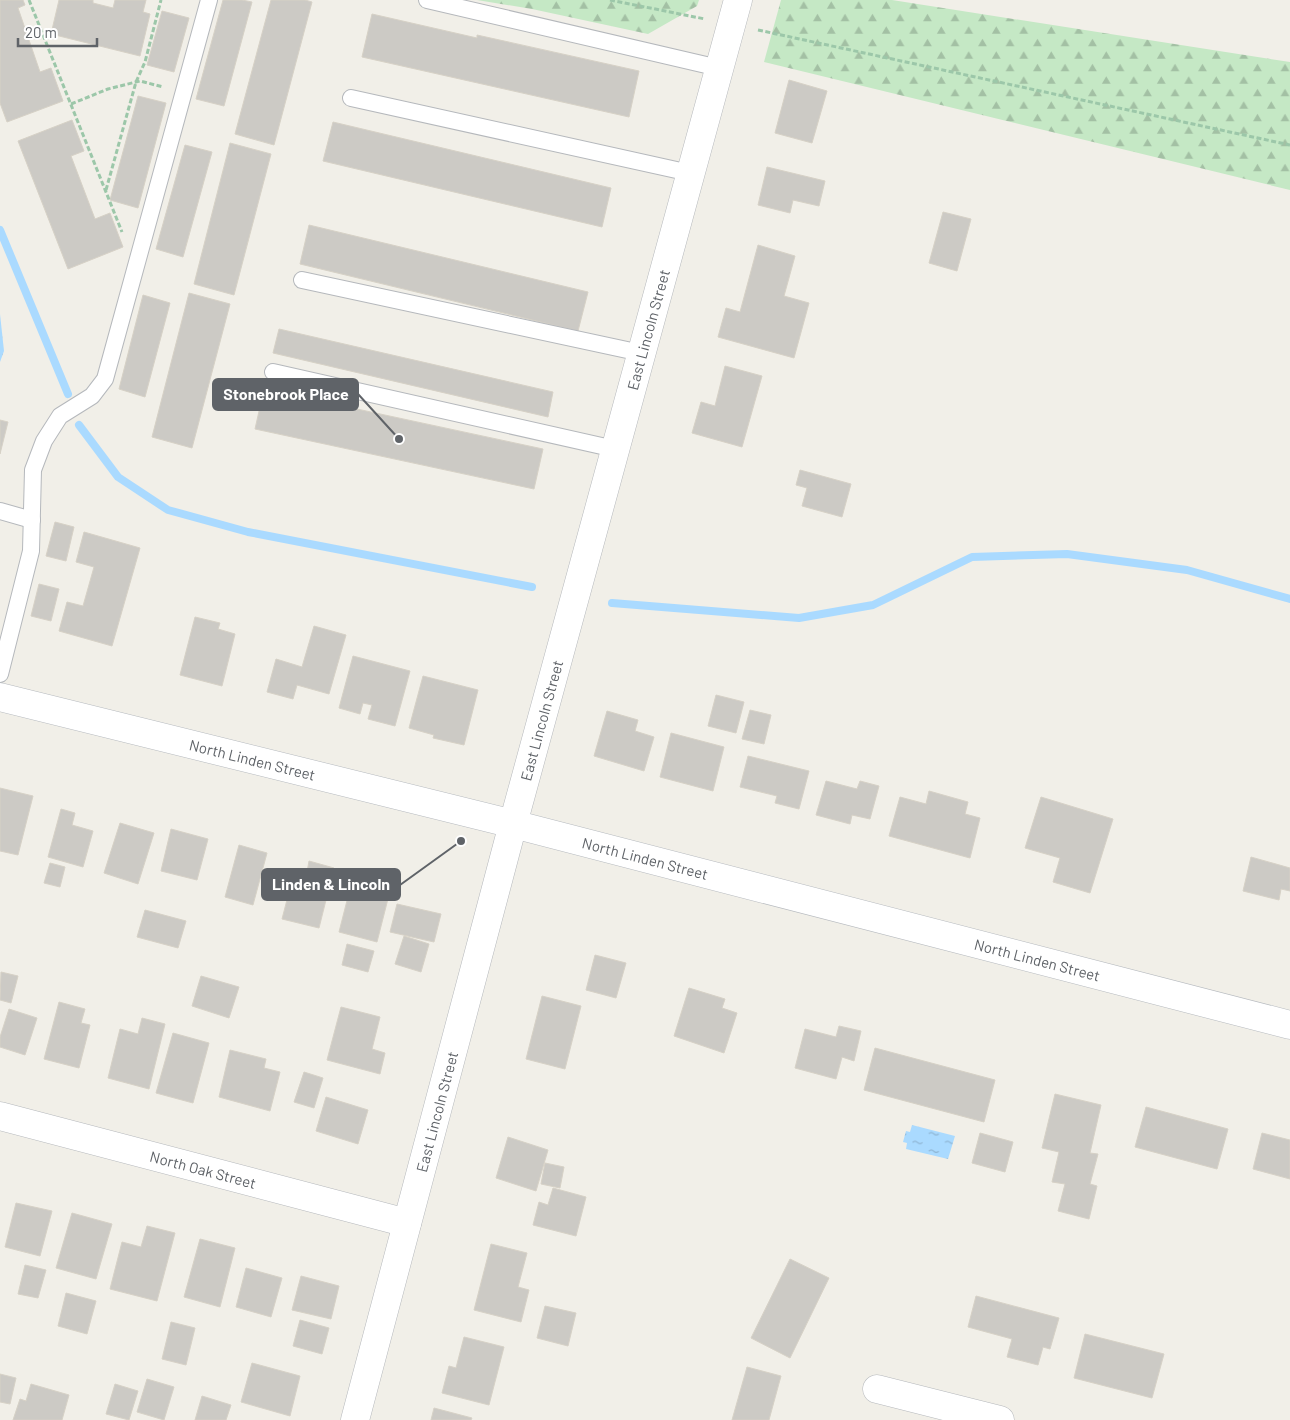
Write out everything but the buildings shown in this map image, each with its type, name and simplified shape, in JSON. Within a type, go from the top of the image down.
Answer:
[{"type":"street","name":"East Lincoln Street","points":[[356,1420],[513,824],[719,68],[727,14]]},
{"type":"street","name":"North Linden Street","points":[[0,697],[513,824],[1290,1025]]},
{"type":"street","name":"North Oak Street","points":[[0,1116],[407,1223]]},
{"type":"street","points":[[877,1389],[1000,1420]]},
{"type":"lane","points":[[0,674],[31,551],[33,470],[44,441],[60,416],[92,396],[105,379],[208,0]]},
{"type":"lane","points":[[427,0],[719,68]]},
{"type":"lane","points":[[351,98],[690,173]]},
{"type":"lane","points":[[302,280],[641,353]]},
{"type":"lane","points":[[273,372],[615,449]]},
{"type":"lane","points":[[0,511],[32,520]]},
{"type":"path","points":[[29,0],[126,240],[142,246]]},
{"type":"path","points":[[106,191],[136,82],[145,62],[161,0]]},
{"type":"path","points":[[610,0],[695,18],[727,14]]},
{"type":"path","points":[[758,30],[1290,145]]},
{"type":"path","points":[[71,104],[108,89],[140,81],[144,82]]},
{"type":"green space","points":[[477,0],[699,0],[697,6],[648,34],[532,9]]},
{"type":"green space","points":[[781,0],[892,0],[1290,62],[1290,190],[764,62]]},
{"type":"water","points":[[0,314],[4,351],[0,362]]},
{"type":"water","points":[[912,1125],[955,1136],[948,1159],[906,1149],[907,1143],[903,1142],[906,1131],[910,1132]]},
{"type":"waterway","points":[[0,230],[68,394]]},
{"type":"waterway","points":[[79,425],[118,477],[168,510],[248,532],[532,587]]},
{"type":"waterway","points":[[612,603],[799,618],[873,605],[972,557],[1067,554],[1187,570],[1290,599]]},
{"type":"place","name":"Stonebrook Place","points":[[399,439]]},
{"type":"place","name":"Linden & Lincoln","points":[[461,841]]}]
